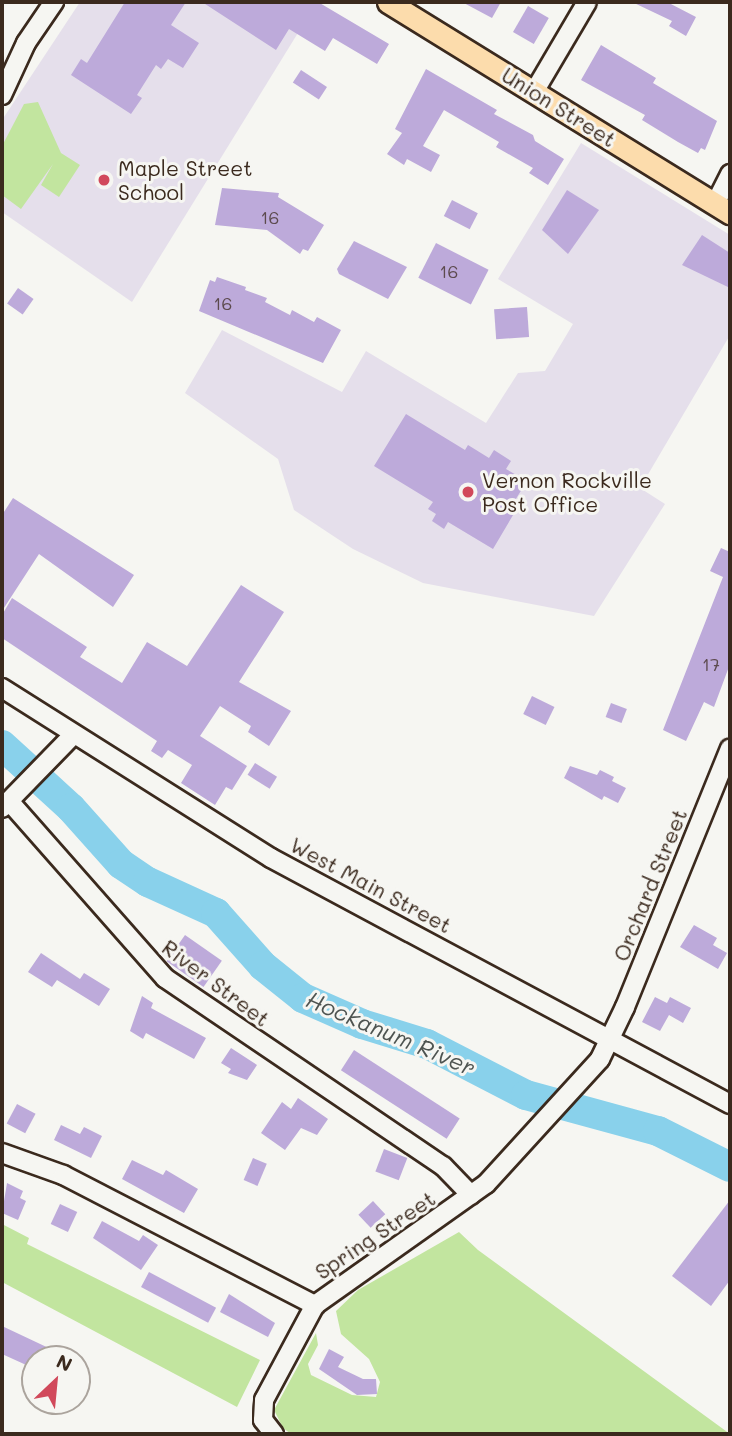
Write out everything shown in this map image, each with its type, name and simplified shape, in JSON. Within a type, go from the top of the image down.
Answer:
[{"type":"main road","name":"Union Street","points":[[388,2],[723,208]]},
{"type":"street","points":[[2,95],[26,43],[54,2]]},
{"type":"street","points":[[534,92],[587,2]]},
{"type":"street","points":[[723,208],[730,174]]},
{"type":"street","name":"West Main Street","points":[[2,688],[297,873],[730,1104]]},
{"type":"street","name":"River Street","points":[[74,734],[10,800],[165,978],[443,1166],[471,1195]]},
{"type":"street","name":"Orchard Street","points":[[611,1039],[725,776],[730,748]]},
{"type":"street","name":"Spring Street","points":[[2,1153],[63,1175],[315,1305],[471,1195],[524,1146],[580,1085],[611,1039]]},
{"type":"street","points":[[274,1434],[263,1420],[264,1399],[315,1305]]},
{"type":"shaded area","name":"Maple Street School","points":[[80,2],[317,2],[132,302],[2,212],[2,120]]},
{"type":"shaded area","points":[[581,143],[730,235],[730,335],[640,488],[665,504],[594,616],[423,583],[353,549],[294,510],[278,459],[185,393],[222,330],[342,392],[366,351],[486,423],[518,373],[545,371],[573,324],[498,279]]},
{"type":"green space","points":[[38,102],[61,153],[80,165],[59,197],[41,185],[53,164],[21,209],[2,195],[2,146],[24,104]]},
{"type":"green space","points":[[2,1224],[29,1238],[27,1244],[260,1360],[237,1407],[2,1282]]},
{"type":"green space","points":[[459,1232],[478,1250],[730,1434],[291,1434],[283,1428],[274,1410],[316,1333],[318,1345],[308,1364],[311,1375],[352,1395],[376,1397],[380,1382],[369,1359],[341,1334],[336,1311],[358,1290]]},
{"type":"building","points":[[125,2],[186,2],[171,25],[199,43],[183,68],[168,59],[161,69],[156,65],[137,95],[142,98],[131,114],[71,75],[81,59],[87,63]]},
{"type":"building","points":[[202,2],[318,2],[389,44],[377,64],[333,38],[325,51],[289,29],[276,50]]},
{"type":"building","points":[[462,2],[501,2],[492,18]]},
{"type":"building","points":[[632,2],[667,2],[696,17],[686,36],[669,26],[672,21]]},
{"type":"building","points":[[528,6],[549,18],[534,44],[513,32]]},
{"type":"building","points":[[601,45],[656,78],[653,83],[717,121],[705,150],[701,148],[698,153],[678,142],[642,120],[645,115],[581,80]]},
{"type":"building","points":[[426,69],[497,110],[494,114],[533,135],[535,141],[564,159],[548,185],[529,173],[533,168],[496,147],[499,142],[444,110],[423,146],[440,155],[431,172],[407,159],[404,165],[387,154],[402,133],[395,129]]},
{"type":"building","points":[[301,70],[327,87],[319,99],[293,83]]},
{"type":"building","points":[[222,188],[279,193],[278,197],[324,225],[308,251],[303,249],[300,254],[267,230],[215,225]]},
{"type":"building","points":[[567,190],[599,210],[568,254],[542,230]]},
{"type":"building","points":[[452,200],[478,213],[470,229],[444,216]]},
{"type":"building","points":[[702,235],[730,253],[730,288],[682,265]]},
{"type":"building","points":[[354,241],[407,267],[388,299],[339,274],[337,269]]},
{"type":"building","points":[[436,243],[489,270],[471,305],[418,278]]},
{"type":"building","points":[[217,277],[246,287],[245,290],[267,298],[265,302],[290,315],[292,310],[314,322],[317,317],[341,330],[323,363],[199,311],[210,280],[215,282]]},
{"type":"building","points":[[18,288],[34,299],[23,314],[7,304]]},
{"type":"building","points":[[527,307],[529,337],[496,339],[494,309]]},
{"type":"building","name":"Vernon Rockville Post Office","points":[[406,414],[465,450],[468,445],[489,458],[494,450],[511,461],[506,469],[527,481],[514,502],[519,505],[493,549],[448,522],[444,529],[432,521],[436,514],[428,509],[433,502],[374,466]]},
{"type":"building","points":[[13,498],[134,575],[113,607],[39,554],[2,611],[2,515]]},
{"type":"building","points":[[721,548],[730,552],[730,664],[714,707],[704,702],[686,741],[663,730],[723,577],[710,571]]},
{"type":"building","points":[[241,585],[284,612],[239,682],[291,711],[269,746],[248,732],[251,726],[220,706],[200,736],[247,766],[232,790],[226,787],[215,805],[181,783],[192,765],[168,750],[162,758],[151,751],[157,741],[2,638],[2,615],[12,598],[87,647],[80,657],[122,683],[147,642],[187,666]]},
{"type":"building","points":[[532,696],[554,707],[546,725],[523,714]]},
{"type":"building","points":[[611,703],[627,709],[621,723],[606,717]]},
{"type":"building","points":[[255,763],[277,777],[270,789],[248,775]]},
{"type":"building","points":[[570,766],[597,775],[600,770],[614,777],[612,781],[626,788],[618,803],[604,796],[602,800],[564,778]]},
{"type":"building","points":[[694,925],[717,938],[713,945],[727,953],[718,969],[680,947]]},
{"type":"building","points":[[185,935],[222,961],[204,987],[167,961]]},
{"type":"building","points":[[41,953],[80,979],[84,973],[110,989],[99,1006],[57,980],[52,987],[28,972]]},
{"type":"building","points":[[142,996],[153,1003],[151,1008],[206,1038],[194,1059],[146,1033],[143,1039],[130,1031]]},
{"type":"building","points":[[655,997],[667,1003],[670,997],[691,1008],[683,1023],[669,1015],[660,1031],[642,1022]]},
{"type":"building","points":[[231,1048],[257,1065],[247,1080],[228,1073],[231,1069],[221,1063]]},
{"type":"building","points":[[354,1050],[460,1119],[447,1139],[341,1070]]},
{"type":"building","points":[[298,1098],[328,1119],[317,1135],[301,1128],[285,1150],[261,1133],[282,1102],[291,1109]]},
{"type":"building","points":[[17,1104],[36,1114],[25,1133],[7,1123]]},
{"type":"building","points":[[61,1125],[80,1134],[84,1127],[102,1136],[91,1158],[54,1140]]},
{"type":"building","points":[[384,1149],[407,1158],[399,1180],[375,1171]]},
{"type":"building","points":[[253,1158],[267,1164],[257,1186],[244,1180]]},
{"type":"building","points":[[132,1160],[163,1175],[166,1170],[198,1189],[184,1213],[122,1179]]},
{"type":"building","points":[[7,1183],[23,1191],[20,1198],[26,1201],[18,1220],[2,1213]]},
{"type":"building","points":[[730,1200],[730,1280],[711,1306],[672,1276]]},
{"type":"building","points":[[373,1201],[385,1214],[371,1228],[358,1215]]},
{"type":"building","points":[[60,1204],[77,1212],[68,1232],[51,1224]]},
{"type":"building","points":[[102,1221],[139,1241],[143,1235],[158,1245],[141,1270],[93,1238]]},
{"type":"building","points":[[149,1272],[216,1308],[208,1323],[141,1287]]},
{"type":"building","points":[[229,1294],[275,1323],[268,1337],[220,1312]]},
{"type":"building","points":[[2,1326],[42,1345],[21,1345],[21,1363],[2,1354]]},
{"type":"building","points":[[329,1349],[344,1357],[338,1367],[363,1379],[376,1379],[377,1394],[357,1395],[319,1369]]},
{"type":"waterway","name":"Hockanum River","points":[[2,745],[71,808],[121,864],[148,882],[216,913],[263,966],[303,998],[362,1024],[427,1044],[526,1095],[658,1131],[730,1167]]},
{"type":"place","name":"Maple Street School","points":[[104,180]]},
{"type":"place","name":"Vernon Rockville Post Office","points":[[468,492]]}]
